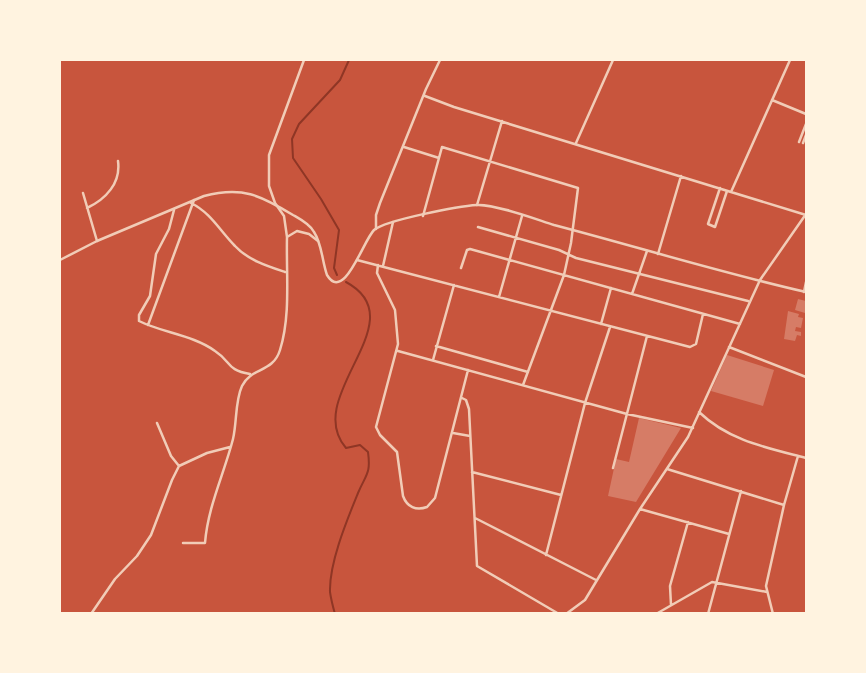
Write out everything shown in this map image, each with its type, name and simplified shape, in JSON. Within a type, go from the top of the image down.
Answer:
[{"type":"street","points":[[183,543],[205,543],[243,385],[252,375],[272,365],[280,349],[285,325],[287,237],[284,216],[275,204],[269,186],[269,155],[304,60]]},
{"type":"street","points":[[60,260],[97,240],[191,202],[222,191],[238,191],[253,193],[275,204],[312,228],[326,272],[332,281],[343,281],[376,229],[377,212],[440,60]]},
{"type":"street","points":[[576,144],[613,60]]},
{"type":"street","points":[[720,188],[708,224],[715,227],[790,60]]},
{"type":"street","points":[[425,96],[807,215],[760,280],[693,428],[639,509],[597,581],[581,604],[566,614]]},
{"type":"street","points":[[772,100],[807,114]]},
{"type":"street","points":[[477,205],[502,121]]},
{"type":"street","points":[[807,124],[801,143],[807,135]]},
{"type":"street","points":[[404,147],[439,158]]},
{"type":"street","points":[[423,216],[442,147],[577,187],[579,192],[564,275],[523,386]]},
{"type":"street","points":[[87,208],[102,201],[114,187],[118,161]]},
{"type":"street","points":[[658,254],[681,176]]},
{"type":"street","points":[[83,193],[97,240]]},
{"type":"street","points":[[191,202],[214,219],[239,251],[255,261],[286,273]]},
{"type":"street","points":[[148,325],[191,202]]},
{"type":"street","points":[[376,229],[393,222],[477,205],[805,292],[807,282]]},
{"type":"street","points":[[174,210],[169,229],[156,254],[149,301],[138,318],[139,321],[216,351],[232,369],[252,375]]},
{"type":"street","points":[[499,297],[522,216]]},
{"type":"street","points":[[383,267],[393,222]]},
{"type":"street","points":[[478,226],[569,254],[750,301]]},
{"type":"street","points":[[287,237],[297,231],[309,234],[318,242]]},
{"type":"street","points":[[461,268],[468,249],[740,324]]},
{"type":"street","points":[[632,294],[647,250]]},
{"type":"street","points":[[356,260],[610,327],[694,346],[703,314]]},
{"type":"street","points":[[378,265],[377,272],[395,310],[398,341],[376,426],[380,435],[397,452],[404,500],[415,508],[427,507],[435,498],[468,370]]},
{"type":"street","points":[[432,360],[454,285]]},
{"type":"street","points":[[601,324],[611,288]]},
{"type":"street","points":[[546,555],[586,402],[610,327]]},
{"type":"street","points":[[613,468],[647,336]]},
{"type":"street","points":[[436,346],[528,372]]},
{"type":"street","points":[[729,347],[807,377]]},
{"type":"street","points":[[397,351],[627,414],[693,428]]},
{"type":"street","points":[[462,398],[468,405],[477,566],[559,614]]},
{"type":"street","points":[[699,412],[720,430],[737,438],[807,458]]},
{"type":"street","points":[[157,423],[171,456],[179,466]]},
{"type":"street","points":[[453,432],[470,436]]},
{"type":"street","points":[[91,614],[151,535],[179,466],[207,453],[230,447]]},
{"type":"street","points":[[773,614],[766,586],[798,456]]},
{"type":"street","points":[[666,468],[784,505]]},
{"type":"street","points":[[472,472],[561,495]]},
{"type":"street","points":[[708,614],[741,491]]},
{"type":"street","points":[[639,509],[729,534]]},
{"type":"street","points":[[475,518],[597,581]]},
{"type":"street","points":[[671,605],[670,586],[688,522]]},
{"type":"street","points":[[656,614],[716,581],[767,592]]},
{"type":"building","points":[[798,299],[806,301],[805,313],[795,310]]},
{"type":"building","points":[[788,311],[803,318],[801,328],[796,327],[795,331],[801,332],[801,336],[797,335],[795,341],[784,339]]},
{"type":"building","points":[[727,355],[774,370],[763,406],[711,391]]},
{"type":"building","points":[[639,418],[681,428],[636,502],[608,496],[616,459],[629,462]]},
{"type":"waterway","points":[[337,275],[334,268],[339,230],[293,158],[292,139],[299,124],[340,80],[349,60]]},
{"type":"waterway","points":[[335,614],[330,592],[332,568],[369,465],[368,452],[360,445],[346,448],[336,428],[337,406],[366,338],[370,317],[365,298],[346,282]]}]
